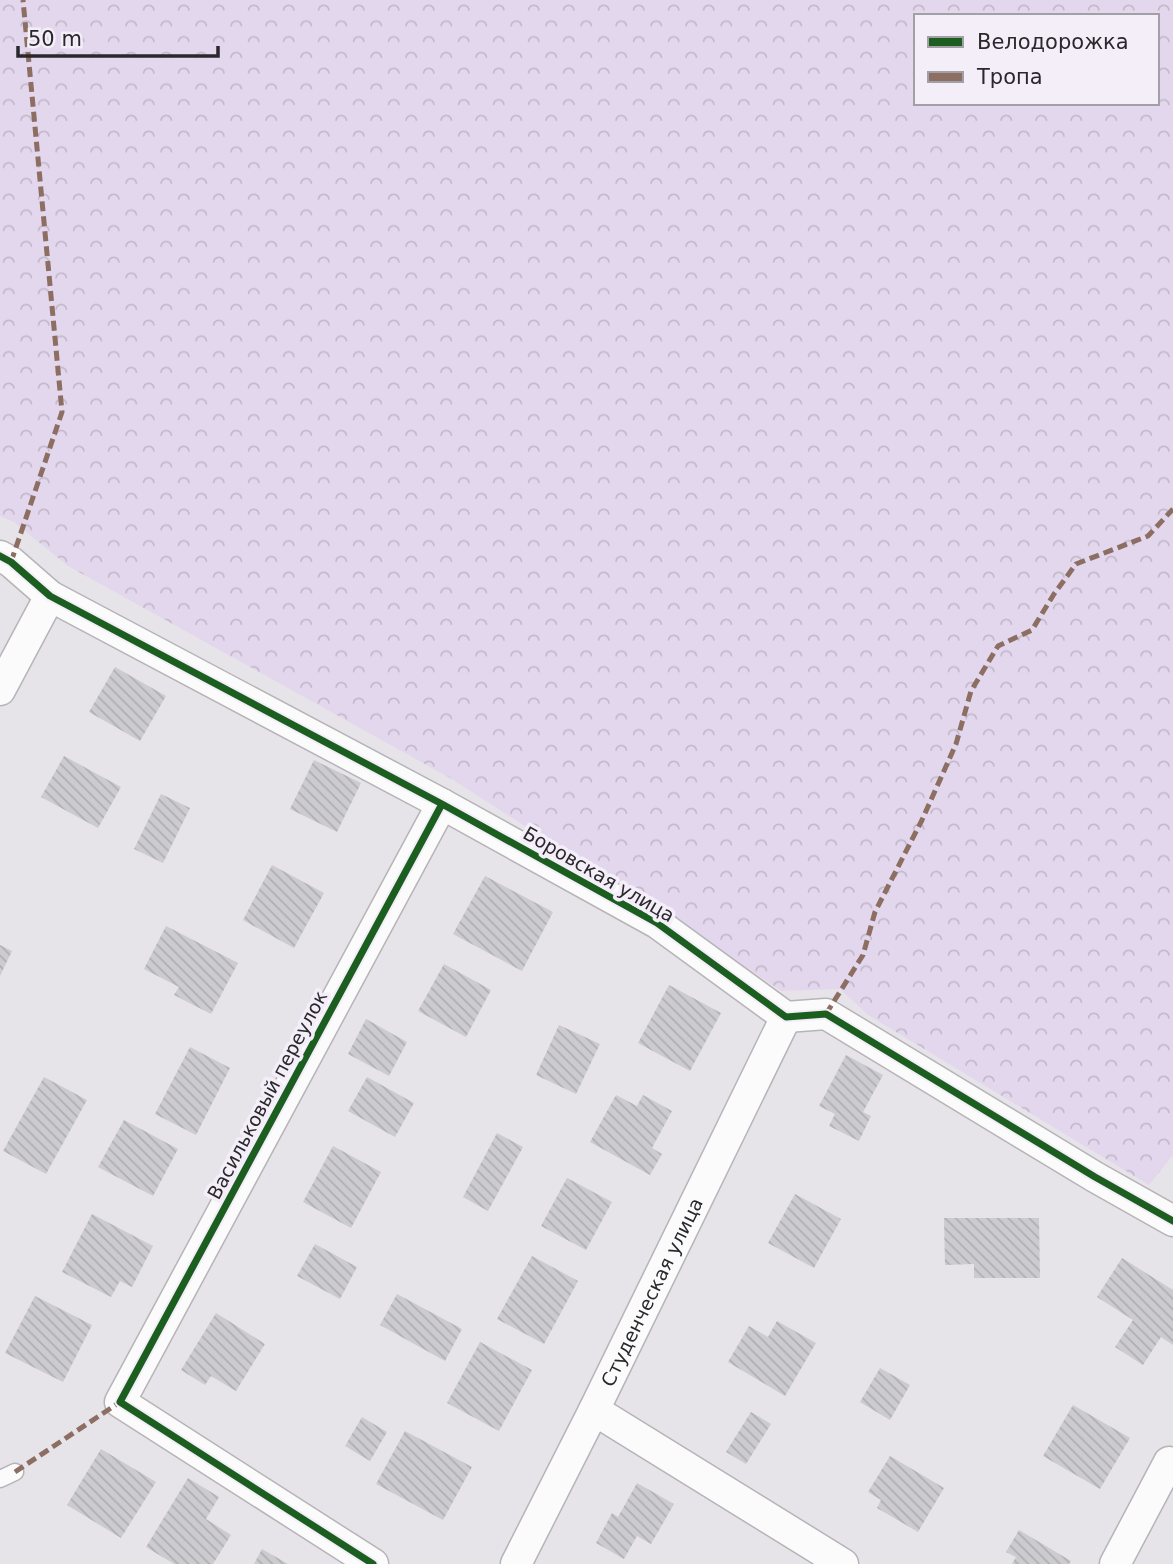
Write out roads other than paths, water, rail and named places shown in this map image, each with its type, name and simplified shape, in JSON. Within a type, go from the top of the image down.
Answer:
[{"type":"street","name":"Боровская улица","points":[[0,556],[11,562],[50,596],[442,804],[657,923],[786,1017]]},
{"type":"street","points":[[0,690],[50,596]]},
{"type":"street","name":"Васильковый переулок","points":[[373,1564],[120,1402],[442,804]]},
{"type":"street","points":[[786,1017],[826,1014],[1173,1222]]},
{"type":"street","name":"Студенческая улица","points":[[516,1564],[786,1017]]},
{"type":"street","points":[[594,1410],[843,1564]]},
{"type":"street","points":[[1115,1564],[1168,1462]]},
{"type":"lane","points":[[0,1479],[15,1472]]}]
